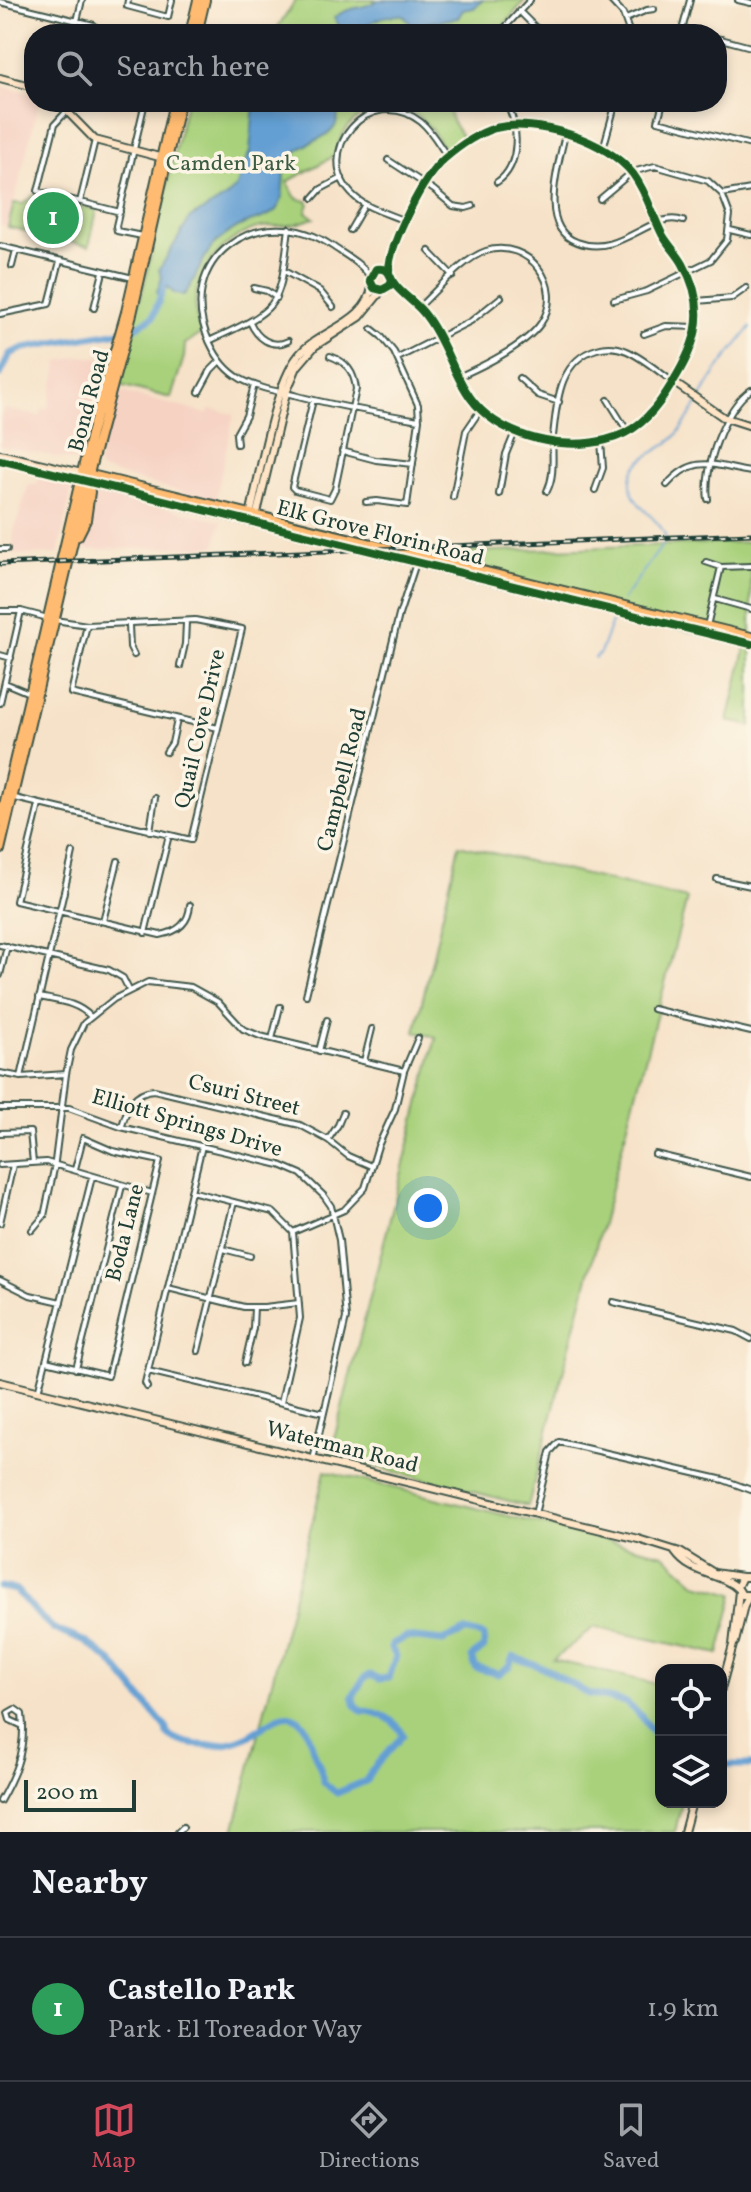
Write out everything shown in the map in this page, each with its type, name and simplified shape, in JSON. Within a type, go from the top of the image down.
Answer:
[{"type":"main road","points":[[192,24],[198,0]]},
{"type":"main road","points":[[199,24],[205,0]]},
{"type":"main road","name":"Bond Road","points":[[0,822],[129,313],[172,112]]},
{"type":"main road","name":"Bond Road","points":[[129,313],[142,236],[177,112]]},
{"type":"main road","name":"Bond Road","points":[[0,850],[6,795],[28,733],[45,662],[57,578],[111,387],[118,347]]},
{"type":"main road","name":"Elk Grove Florin Road","points":[[85,477],[99,485],[191,507],[434,559],[751,644]]},
{"type":"main road","name":"Elk Grove Florin Road","points":[[85,477],[215,506],[414,561],[707,630]]},
{"type":"main road","points":[[73,543],[86,520],[90,491],[99,485]]},
{"type":"main road","points":[[168,501],[182,498]]},
{"type":"main road","points":[[191,507],[215,506]]},
{"type":"main road","points":[[707,630],[723,630],[751,637]]},
{"type":"main road","points":[[28,733],[34,697],[31,694]]},
{"type":"street","points":[[77,21],[82,0]]},
{"type":"street","points":[[128,0],[127,6],[168,17],[172,0]]},
{"type":"street","points":[[508,24],[530,0]]},
{"type":"street","points":[[610,0],[627,24]]},
{"type":"street","points":[[683,24],[690,0]]},
{"type":"street","points":[[738,0],[751,3]]},
{"type":"street","points":[[0,3],[90,24]]},
{"type":"street","points":[[626,19],[654,9]]},
{"type":"street","points":[[519,11],[532,24]]},
{"type":"street","points":[[727,40],[751,47]]},
{"type":"street","points":[[0,78],[24,84]]},
{"type":"street","points":[[64,112],[53,128],[38,191],[120,212]]},
{"type":"street","points":[[67,112],[95,140],[163,158]]},
{"type":"street","points":[[142,236],[117,231],[143,112]]},
{"type":"street","points":[[378,112],[360,119],[345,136],[339,156],[342,178],[352,194],[365,204],[405,222]]},
{"type":"street","points":[[399,112],[427,128],[447,156]]},
{"type":"street","points":[[497,182],[508,173],[513,163],[511,112]]},
{"type":"street","points":[[603,149],[613,112]]},
{"type":"street","points":[[660,112],[658,121],[751,144]]},
{"type":"street","points":[[513,125],[565,134],[603,149],[632,172],[649,200],[657,223],[687,272],[694,301],[697,327],[692,350],[673,382],[645,420],[628,432],[601,441],[530,439],[481,409],[470,397],[419,307],[392,280],[389,271],[392,252],[423,182],[447,156],[479,134],[513,125]]},
{"type":"street","points":[[565,134],[553,207],[557,223],[568,238],[591,246],[610,245],[671,218],[683,221]]},
{"type":"street","points":[[80,202],[95,140]]},
{"type":"street","points":[[388,160],[453,206],[473,206]]},
{"type":"street","points":[[600,199],[632,172],[655,166],[697,176],[712,183],[722,194],[729,211],[730,230],[718,255],[704,265],[647,291],[614,300]]},
{"type":"street","points":[[313,198],[321,189],[342,178]]},
{"type":"street","points":[[722,194],[751,189]]},
{"type":"street","points":[[350,230],[365,204]]},
{"type":"street","points":[[389,271],[375,271],[356,262],[317,236],[289,228],[264,229],[249,234],[225,250],[212,265],[203,283],[201,317],[220,361],[237,376],[254,385],[352,409],[419,420]]},
{"type":"street","points":[[209,341],[265,313],[277,298],[289,228]]},
{"type":"street","points":[[730,230],[751,235]]},
{"type":"street","points":[[0,246],[133,278]]},
{"type":"street","points":[[12,266],[16,250]]},
{"type":"street","points":[[419,307],[485,251],[511,250],[535,262],[546,281],[549,297],[544,317],[533,332],[489,362],[458,377]]},
{"type":"street","points":[[429,251],[453,276]]},
{"type":"street","points":[[253,518],[289,369],[316,339],[355,315],[370,295],[375,271],[392,252]]},
{"type":"street","points":[[0,314],[49,304],[60,261]]},
{"type":"street","points":[[284,271],[323,294],[333,307]]},
{"type":"street","points":[[94,308],[103,272]]},
{"type":"street","points":[[283,393],[307,353],[353,323],[392,280]]},
{"type":"street","points":[[372,286],[404,294]]},
{"type":"street","points":[[254,288],[267,291],[277,298]]},
{"type":"street","points":[[694,301],[732,298],[746,288]]},
{"type":"street","points":[[398,358],[480,316],[501,297]]},
{"type":"street","points":[[250,322],[256,333],[269,343],[288,341]]},
{"type":"street","points":[[644,334],[666,326],[697,327]]},
{"type":"street","points":[[366,502],[407,505],[419,420],[417,400],[398,358],[387,341],[372,329]]},
{"type":"street","points":[[547,491],[553,473],[553,442],[562,382],[570,367],[582,355],[604,347],[628,351],[729,419],[751,426]]},
{"type":"street","points":[[313,400],[292,487],[330,499],[356,389],[355,379],[343,362],[330,356]]},
{"type":"street","points":[[199,392],[211,370],[220,361]]},
{"type":"street","points":[[519,378],[542,397],[559,402]]},
{"type":"street","points":[[237,444],[236,434],[246,416],[254,385]]},
{"type":"street","points":[[708,499],[709,462],[740,399],[751,390]]},
{"type":"street","points":[[608,400],[628,432]]},
{"type":"street","points":[[453,497],[466,431],[481,409]]},
{"type":"street","points":[[499,494],[506,454],[515,432]]},
{"type":"street","points":[[595,490],[603,468],[601,441]]},
{"type":"street","points":[[342,451],[376,460],[413,464]]},
{"type":"street","name":"Elk Grove Florin Road","points":[[0,457],[13,457],[85,477]]},
{"type":"street","name":"Elk Grove Florin Road","points":[[0,457],[85,477]]},
{"type":"street","points":[[667,485],[692,466],[709,462],[751,472]]},
{"type":"street","points":[[414,561],[434,559]]},
{"type":"street","name":"Campbell Road","points":[[306,995],[410,567],[414,561]]},
{"type":"street","points":[[706,562],[721,567],[751,566]]},
{"type":"street","points":[[707,630],[721,567]]},
{"type":"street","points":[[713,599],[751,609]]},
{"type":"street","name":"Quail Cove Drive","points":[[0,611],[21,611],[87,625],[204,620],[242,629],[191,840],[6,795]]},
{"type":"street","points":[[0,703],[21,611]]},
{"type":"street","points":[[180,666],[186,622]]},
{"type":"street","points":[[87,625],[71,693],[218,728]]},
{"type":"street","points":[[129,625],[130,647],[134,655]]},
{"type":"street","points":[[0,655],[11,658]]},
{"type":"street","points":[[5,683],[31,694]]},
{"type":"street","points":[[166,752],[172,743],[177,720]]},
{"type":"street","points":[[150,831],[155,798]]},
{"type":"street","points":[[39,805],[16,901],[160,935],[174,931],[187,921],[190,905]]},
{"type":"street","points":[[145,933],[169,835]]},
{"type":"street","points":[[21,1077],[73,853]]},
{"type":"street","points":[[103,921],[118,861]]},
{"type":"street","points":[[717,879],[751,886]]},
{"type":"street","points":[[0,945],[109,970],[123,978],[129,991]]},
{"type":"street","points":[[0,975],[7,946]]},
{"type":"street","points":[[32,1230],[44,1216],[55,1164],[60,1106],[71,1050],[84,1023],[114,999],[148,982],[191,987],[218,1002],[243,1029],[404,1071]]},
{"type":"street","points":[[39,997],[72,1004],[91,1017]]},
{"type":"street","points":[[272,1039],[280,1007]]},
{"type":"street","points":[[653,1009],[751,1032]]},
{"type":"street","points":[[319,1051],[327,1020]]},
{"type":"street","points":[[364,1061],[372,1029]]},
{"type":"street","points":[[293,1232],[354,1203],[365,1188],[418,1038]]},
{"type":"street","points":[[0,1073],[21,1077],[66,1074]]},
{"type":"street","name":"Csuri Street","points":[[121,1127],[133,1100],[139,1094],[154,1090],[300,1125],[328,1140],[348,1156],[371,1166]]},
{"type":"street","name":"Elliott Springs Drive","points":[[0,1108],[60,1106],[88,1113],[121,1127],[280,1165],[301,1174],[324,1196],[334,1215],[339,1240],[346,1318],[313,1460]]},
{"type":"street","points":[[328,1140],[343,1113]]},
{"type":"street","points":[[0,1133],[30,1132],[33,1163]]},
{"type":"street","name":"Boda Lane","points":[[75,1169],[83,1138],[113,1151],[160,1161],[108,1376],[76,1369]]},
{"type":"street","points":[[147,1387],[145,1383],[202,1146]]},
{"type":"street","points":[[655,1154],[751,1177]]},
{"type":"street","points":[[0,1165],[55,1164],[152,1193]]},
{"type":"street","points":[[0,1223],[13,1165]]},
{"type":"street","points":[[38,1392],[92,1177]]},
{"type":"street","points":[[46,1361],[76,1369],[122,1186]]},
{"type":"street","points":[[191,1191],[273,1212],[293,1232],[299,1303],[298,1331],[281,1402]]},
{"type":"street","points":[[198,1351],[234,1202]]},
{"type":"street","points":[[223,1249],[250,1256]]},
{"type":"street","points":[[0,1280],[30,1295],[61,1302]]},
{"type":"street","points":[[168,1288],[254,1307],[299,1303]]},
{"type":"street","points":[[613,1302],[736,1331],[751,1339]]},
{"type":"street","points":[[245,1363],[254,1307]]},
{"type":"street","points":[[148,1371],[324,1413]]},
{"type":"street","name":"Waterman Road","points":[[0,1382],[638,1539],[680,1552],[714,1573],[747,1575]]},
{"type":"street","points":[[535,1514],[550,1452],[559,1442],[724,1480],[751,1490]]},
{"type":"street","name":"Waterman Road","points":[[675,1552],[696,1570],[730,1582],[750,1596]]},
{"type":"street","points":[[733,1645],[738,1582],[747,1575]]},
{"type":"street","points":[[727,1667],[750,1596]]},
{"type":"street","points":[[0,1801],[20,1758],[23,1726],[20,1711],[11,1710],[8,1717],[23,1726]]},
{"type":"street","points":[[684,1832],[690,1808]]},
{"type":"street","points":[[178,1832],[183,1827]]},
{"type":"shaded area","points":[[0,86],[24,92],[24,112],[37,112],[8,227],[0,225]]},
{"type":"shaded area","points":[[80,356],[104,359],[76,461],[0,446],[0,417],[4,409],[40,416],[42,409],[48,409],[59,361]]},
{"type":"shaded area","points":[[114,390],[208,414],[210,409],[234,414],[215,501],[101,470],[98,466]]},
{"type":"shaded area","points":[[39,478],[72,488],[58,554],[13,555],[14,531],[29,484],[37,485]]},
{"type":"shaded area","points":[[95,491],[222,521],[215,546],[87,550],[78,547]]},
{"type":"green space","points":[[296,0],[525,0],[505,24],[280,24]]},
{"type":"green space","name":"Camden Park","points":[[184,112],[370,112],[345,131],[336,155],[287,182],[296,198],[307,201],[306,212],[314,218],[291,225],[254,229],[226,245],[214,257],[198,285],[197,317],[202,333],[185,344],[171,398],[116,384],[145,282]]},
{"type":"green space","name":"Camden Park","points":[[411,112],[449,112],[464,139],[449,151],[444,149],[422,119]]},
{"type":"green space","points":[[35,194],[97,210],[89,246],[8,227],[14,203],[23,204]]},
{"type":"green space","points":[[751,542],[751,726],[728,721],[746,645],[379,555]]},
{"type":"green space","points":[[459,845],[687,899],[528,1506],[330,1455],[436,1037],[415,1032]]},
{"type":"green space","points":[[325,1471],[663,1554],[697,1584],[734,1594],[719,1654],[594,1627],[553,1660],[655,1684],[655,1808],[681,1808],[675,1832],[234,1832]]},
{"type":"water","points":[[378,0],[483,0],[474,8],[463,10],[458,18],[425,24],[410,24],[403,15],[385,17],[368,24],[338,24],[334,18],[345,11]]},
{"type":"water","points":[[253,112],[338,112],[332,130],[303,147],[289,161],[282,197],[276,210],[239,227],[217,242],[184,295],[175,294],[167,287],[159,298],[157,292],[162,277],[159,270],[190,218],[236,188],[250,151]]},
{"type":"waterway","points":[[0,375],[10,354],[24,348],[131,330],[153,317],[163,289]]},
{"type":"waterway","points":[[622,601],[666,540],[664,532],[636,501],[631,485],[635,468],[674,438],[715,374],[751,327]]},
{"type":"waterway","points":[[595,658],[600,653],[615,614]]},
{"type":"waterway","points":[[0,1587],[16,1590],[54,1629],[86,1642],[111,1661],[167,1729],[168,1735],[177,1740],[196,1745],[228,1743],[247,1737],[281,1717],[297,1718],[308,1732],[323,1782],[337,1793],[366,1781],[403,1735],[386,1717],[362,1711],[353,1696],[364,1678],[370,1675],[379,1679],[389,1678],[396,1656],[392,1644],[407,1637],[443,1641],[466,1631],[484,1636],[484,1647],[472,1657],[476,1668],[499,1674],[509,1667],[513,1657],[546,1669],[589,1694],[625,1702],[641,1716],[655,1736]]},
{"type":"waterway","points":[[727,1765],[751,1765]]},
{"type":"railway","points":[[0,564],[751,534]]},
{"type":"cycle path","points":[[389,271],[395,245],[409,212],[427,180],[444,159],[468,141],[495,128],[531,126],[550,129],[570,134],[606,151],[633,174],[662,234],[681,260],[691,282],[696,299],[696,331],[676,377],[660,402],[640,423],[606,440],[568,444],[547,441],[509,429],[478,406],[466,391],[423,312],[385,270],[376,269],[370,280],[374,288],[382,290],[392,280]]},
{"type":"cycle path","points":[[0,460],[751,644]]},
{"type":"place","name":"Castello Park","points":[[53,218]]}]
